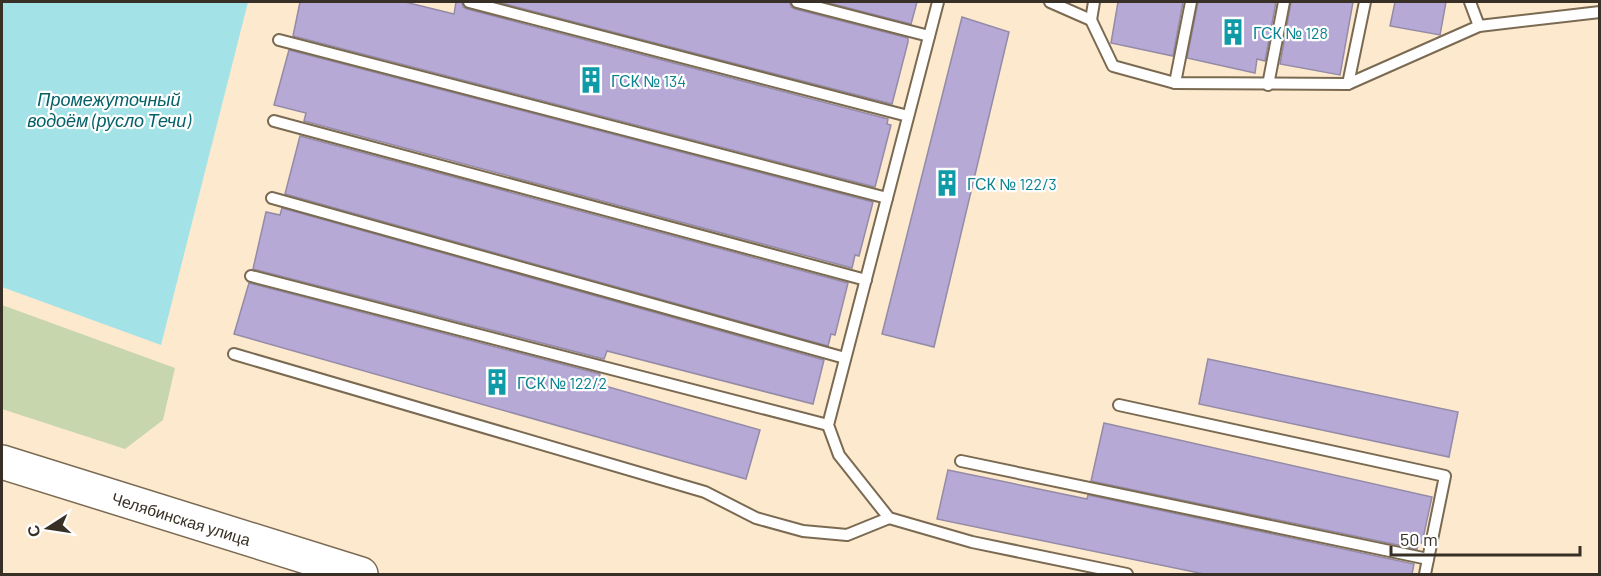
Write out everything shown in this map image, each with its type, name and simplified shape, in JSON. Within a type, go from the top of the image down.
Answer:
[{"type":"main road","name":"Челябинская улица","points":[[2,462],[362,574]]},
{"type":"lane","points":[[469,2],[908,116]]},
{"type":"lane","points":[[797,2],[929,36]]},
{"type":"lane","points":[[938,2],[828,425],[839,455],[889,518],[972,542],[1127,574]]},
{"type":"lane","points":[[1050,2],[1090,20]]},
{"type":"lane","points":[[1094,2],[1090,20],[1113,66],[1175,83],[1268,85],[1348,84],[1479,26],[1599,12]]},
{"type":"lane","points":[[1175,83],[1191,2]]},
{"type":"lane","points":[[1268,85],[1284,2]]},
{"type":"lane","points":[[1348,84],[1365,2]]},
{"type":"lane","points":[[1470,2],[1479,26]]},
{"type":"lane","points":[[279,40],[886,198]]},
{"type":"lane","points":[[274,122],[866,280]]},
{"type":"lane","points":[[272,198],[845,358]]},
{"type":"lane","points":[[251,276],[828,425]]},
{"type":"lane","points":[[234,354],[705,492],[756,518],[803,531],[847,535],[889,518]]},
{"type":"lane","points":[[1119,405],[1446,476],[1425,574]]},
{"type":"lane","points":[[961,461],[1428,559]]},
{"type":"green space","points":[[2,305],[175,368],[163,420],[125,449],[2,409]]},
{"type":"water","name":"Промежуточный водоём (русло Течи)","points":[[2,2],[248,2],[161,345],[2,287]]},
{"type":"building","name":"ГСК № 134","points":[[300,2],[405,2],[454,14],[456,2],[462,2],[463,7],[467,9],[888,119],[887,124],[891,125],[875,187],[293,36]]},
{"type":"building","name":"ГСК № 134","points":[[497,2],[790,2],[791,7],[795,9],[908,38],[908,42],[892,104]]},
{"type":"building","points":[[825,2],[917,2],[911,24]]},
{"type":"building","points":[[1118,2],[1183,2],[1173,56],[1111,43]]},
{"type":"building","name":"ГСК № 128","points":[[1198,2],[1276,2],[1265,61],[1257,59],[1255,73],[1187,58]]},
{"type":"building","name":"ГСК № 128","points":[[1291,2],[1353,2],[1340,75],[1280,64]]},
{"type":"building","points":[[1395,2],[1446,2],[1440,35],[1390,26]]},
{"type":"building","name":"ГСК № 122/3","points":[[962,17],[1009,32],[934,347],[882,334]]},
{"type":"building","name":"ГСК № 134","points":[[289,50],[873,202],[859,256],[855,255],[852,268],[304,121],[306,113],[274,105]]},
{"type":"building","points":[[300,136],[848,283],[835,335],[831,334],[828,346],[285,194]]},
{"type":"building","points":[[282,208],[824,360],[813,404],[607,351],[604,359],[253,269],[266,212],[280,215]]},
{"type":"building","name":"ГСК № 122/2","points":[[249,283],[600,374],[598,384],[760,430],[746,479],[234,334]]},
{"type":"building","points":[[1208,359],[1458,412],[1449,457],[1199,404]]},
{"type":"building","points":[[1104,423],[1432,497],[1422,543],[1419,542],[1417,549],[1091,481]]},
{"type":"building","points":[[948,470],[1087,499],[1088,495],[1414,564],[1412,574],[1204,574],[937,519]]},
{"type":"place","name":"ГСК № 128","points":[[1233,32]]},
{"type":"place","name":"ГСК № 134","points":[[591,80]]},
{"type":"place","name":"ГСК № 122/3","points":[[947,183]]},
{"type":"place","name":"ГСК № 122/2","points":[[497,382]]}]
